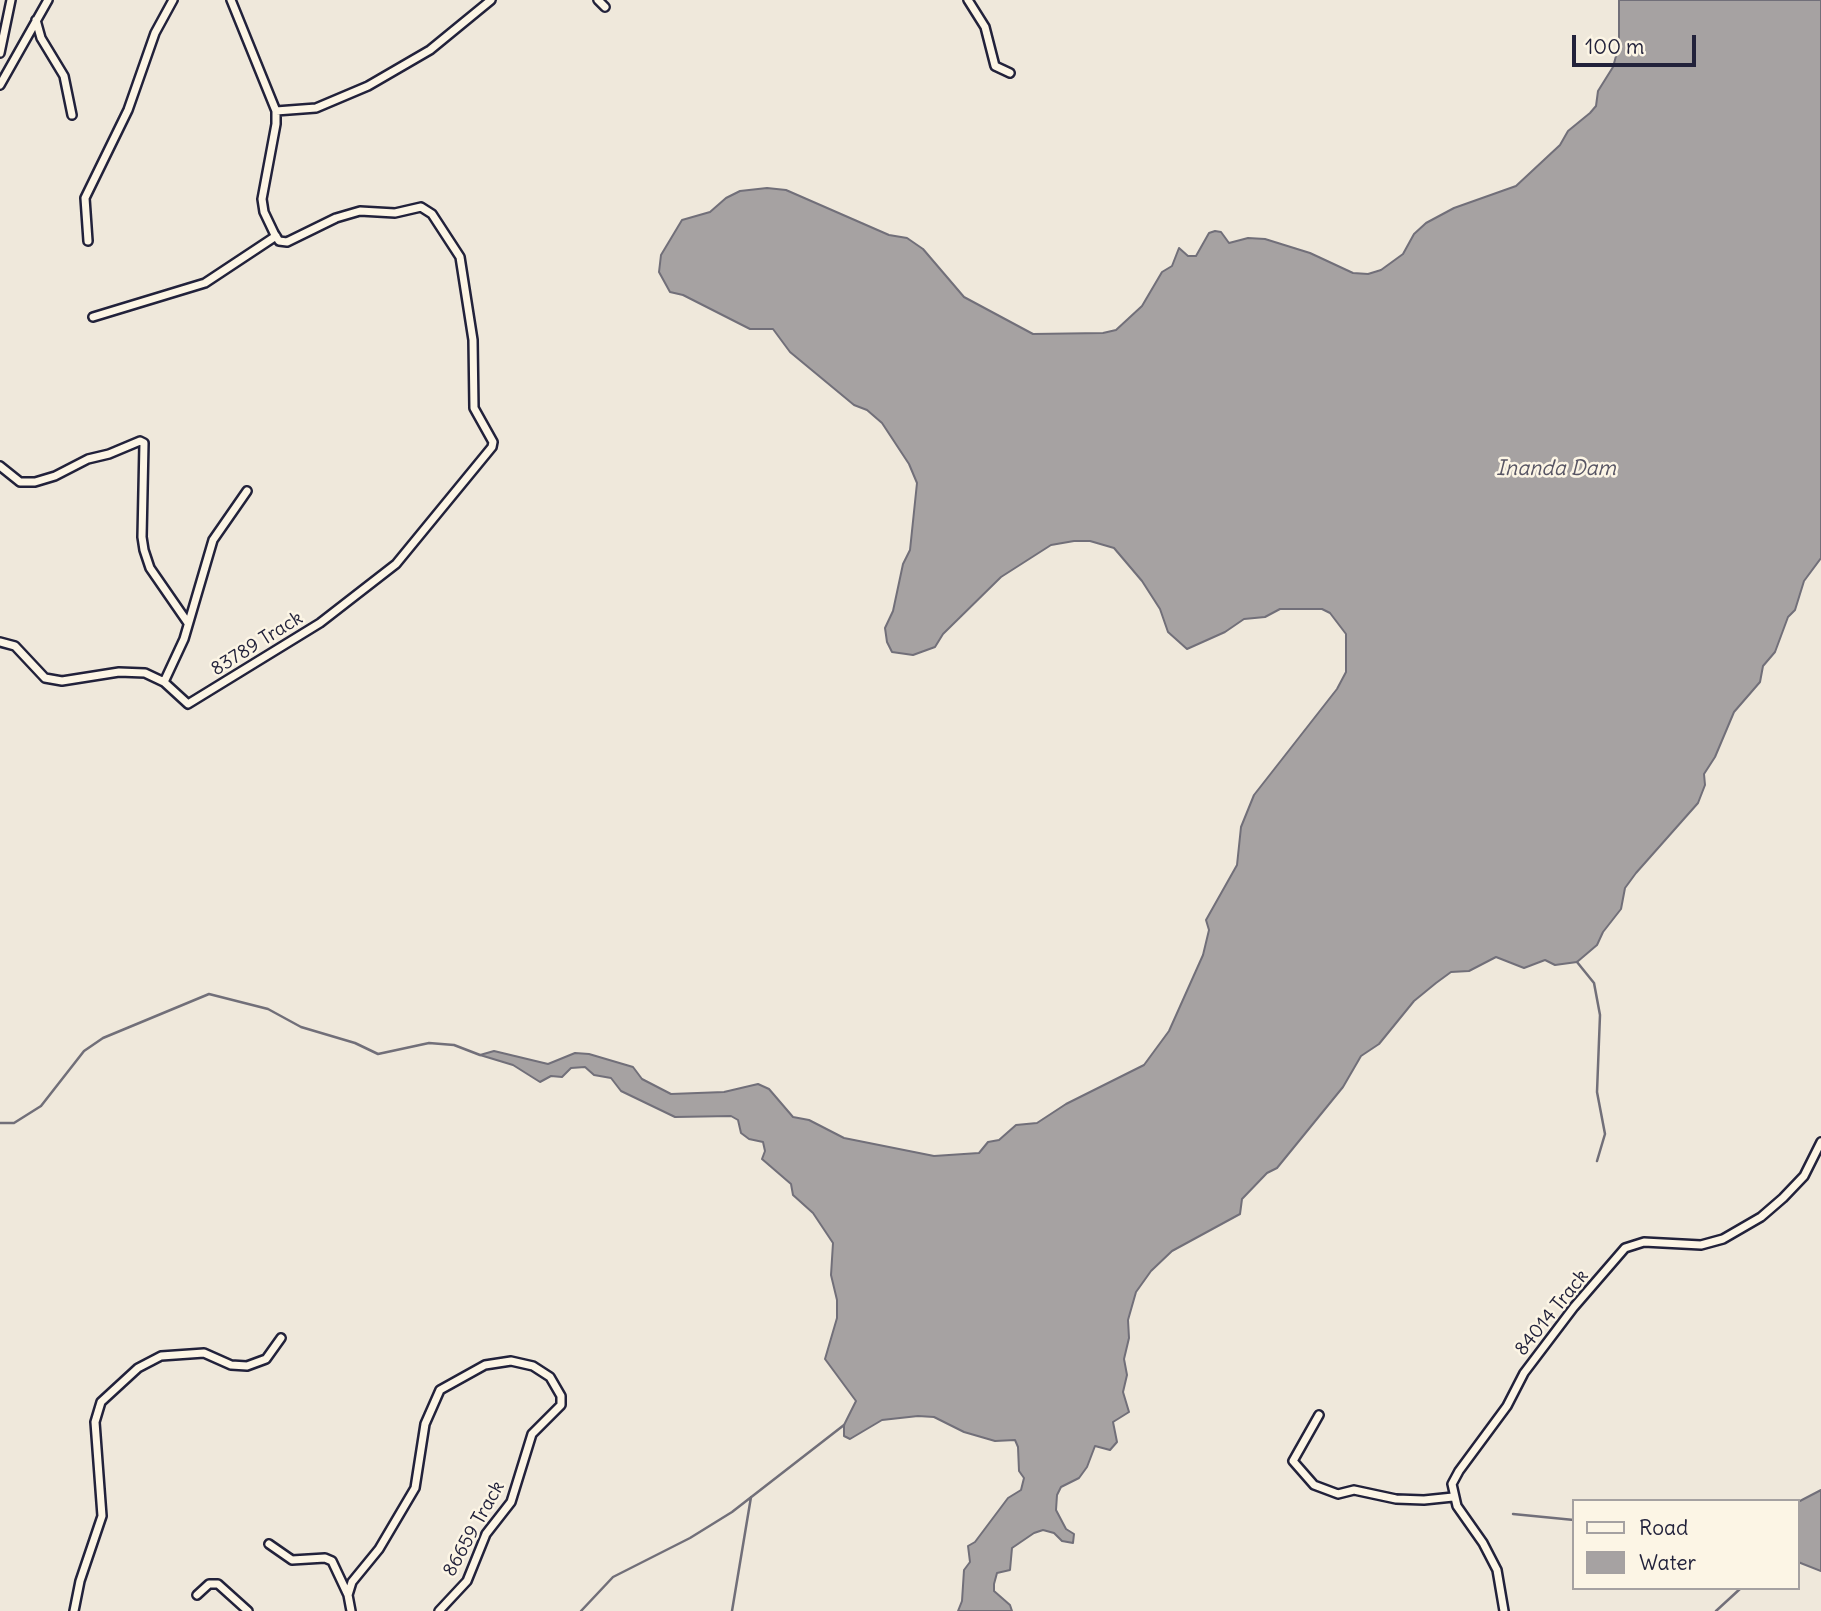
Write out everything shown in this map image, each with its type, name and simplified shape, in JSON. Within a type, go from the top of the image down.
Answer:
[{"type":"street","points":[[0,53],[11,0]]},
{"type":"street","points":[[0,85],[48,0]]},
{"type":"street","points":[[88,241],[85,198],[128,110],[155,33],[173,0]]},
{"type":"street","points":[[93,317],[205,284],[276,236],[262,206],[276,111],[231,0]]},
{"type":"street","points":[[276,111],[316,108],[368,86],[430,50],[491,0]]},
{"type":"street","points":[[598,0],[606,7]]},
{"type":"street","points":[[968,0],[985,27],[995,66],[1010,73]]},
{"type":"street","points":[[36,20],[41,38],[64,76],[72,115]]},
{"type":"street","name":"83789 Track","points":[[0,642],[15,646],[37,671],[54,680],[133,671],[164,682],[188,704],[320,623],[396,564],[489,453],[493,442],[476,415],[473,402],[472,340],[463,269],[456,249],[432,214],[421,207],[395,213],[360,211],[336,218],[286,242],[276,236]]},
{"type":"street","points":[[0,466],[20,482],[35,482],[55,476],[88,459],[109,454],[140,441],[144,443],[144,550],[150,568],[188,623]]},
{"type":"street","points":[[164,682],[180,651],[213,540],[247,491]]},
{"type":"street","name":"84014 Track","points":[[1453,1497],[1452,1484],[1458,1471],[1503,1413],[1524,1373],[1574,1307],[1625,1248],[1644,1242],[1701,1245],[1723,1239],[1761,1217],[1783,1198],[1804,1176],[1821,1142]]},
{"type":"street","points":[[74,1611],[80,1581],[102,1516],[95,1422],[101,1402],[138,1368],[161,1356],[204,1353],[231,1365],[247,1366],[266,1359],[281,1338]]},
{"type":"street","name":"86659 Track","points":[[348,1595],[352,1583],[379,1549],[415,1488],[425,1424],[440,1390],[485,1365],[511,1361],[533,1366],[550,1377],[561,1396],[561,1405],[532,1434],[511,1502],[486,1534],[467,1581],[439,1611]]},
{"type":"street","points":[[1319,1415],[1293,1461],[1314,1485],[1338,1494],[1354,1490],[1396,1499],[1453,1497],[1491,1556],[1500,1580],[1504,1611]]},
{"type":"street","points":[[269,1544],[292,1560],[325,1558],[332,1561],[348,1595],[351,1611]]},
{"type":"street","points":[[197,1595],[209,1584],[218,1584],[248,1611]]},
{"type":"water","name":"Inanda Dam","points":[[1619,0],[1821,0],[1821,558],[1804,581],[1795,610],[1788,617],[1775,652],[1763,666],[1760,682],[1734,712],[1715,757],[1704,774],[1705,785],[1698,803],[1625,888],[1621,909],[1603,932],[1597,945],[1577,962],[1555,965],[1545,960],[1524,968],[1496,957],[1469,971],[1451,972],[1414,1001],[1379,1044],[1361,1056],[1343,1087],[1277,1168],[1267,1173],[1242,1199],[1240,1214],[1172,1251],[1151,1271],[1136,1292],[1128,1320],[1129,1338],[1124,1359],[1127,1375],[1123,1392],[1129,1412],[1113,1422],[1117,1442],[1110,1450],[1095,1446],[1087,1467],[1079,1478],[1061,1487],[1057,1495],[1056,1510],[1066,1529],[1074,1534],[1073,1543],[1062,1541],[1054,1533],[1043,1530],[1034,1533],[1012,1548],[1010,1570],[997,1573],[994,1591],[1010,1605],[1012,1611],[958,1611],[962,1601],[964,1570],[970,1562],[968,1546],[975,1542],[1008,1498],[1021,1490],[1024,1478],[1019,1471],[1018,1447],[1015,1440],[995,1441],[964,1432],[934,1417],[882,1420],[850,1439],[844,1436],[844,1425],[856,1401],[825,1359],[837,1318],[837,1300],[831,1275],[833,1243],[813,1213],[793,1195],[791,1184],[762,1159],[765,1151],[763,1142],[749,1139],[741,1133],[738,1120],[731,1116],[675,1117],[621,1091],[611,1078],[594,1075],[585,1067],[571,1068],[562,1077],[551,1076],[540,1082],[513,1065],[480,1055],[494,1051],[548,1064],[575,1053],[589,1054],[633,1067],[642,1079],[671,1094],[724,1092],[758,1084],[769,1089],[793,1117],[809,1120],[844,1138],[934,1156],[979,1153],[988,1142],[999,1140],[1016,1125],[1037,1123],[1066,1104],[1144,1065],[1169,1031],[1203,955],[1209,930],[1206,920],[1237,865],[1241,827],[1254,795],[1337,689],[1346,672],[1346,634],[1330,613],[1322,609],[1280,609],[1265,617],[1244,619],[1225,632],[1187,649],[1168,632],[1160,609],[1142,581],[1114,548],[1090,541],[1074,541],[1051,545],[1001,577],[943,634],[935,647],[913,655],[892,652],[885,628],[893,611],[903,564],[910,550],[917,483],[909,464],[882,423],[867,410],[854,405],[790,352],[773,329],[750,329],[683,295],[670,292],[659,272],[661,255],[682,220],[710,212],[726,198],[740,191],[767,188],[786,190],[889,235],[907,238],[923,249],[964,297],[1033,334],[1103,333],[1116,330],[1142,306],[1162,272],[1172,266],[1179,248],[1188,256],[1196,256],[1209,233],[1215,231],[1221,232],[1229,243],[1248,238],[1265,239],[1310,253],[1353,273],[1368,274],[1381,270],[1403,254],[1414,234],[1426,223],[1454,208],[1516,186],[1560,145],[1568,131],[1590,113],[1596,106],[1598,91],[1613,67],[1619,45]]},
{"type":"water","points":[[1821,1490],[1821,1571],[1800,1563],[1800,1501]]},
{"type":"waterway","points":[[1577,962],[1594,983],[1600,1015],[1597,1092],[1605,1134],[1597,1161]]},
{"type":"waterway","points":[[0,1123],[14,1123],[41,1106],[84,1051],[103,1038],[209,994],[268,1009],[301,1027],[355,1043],[378,1054],[429,1043],[454,1045],[480,1055]]},
{"type":"waterway","points":[[581,1611],[613,1577],[690,1538],[732,1512],[844,1425]]},
{"type":"waterway","points":[[732,1611],[751,1497]]},
{"type":"waterway","points":[[1513,1514],[1573,1520]]},
{"type":"waterway","points":[[1716,1611],[1739,1590]]}]
